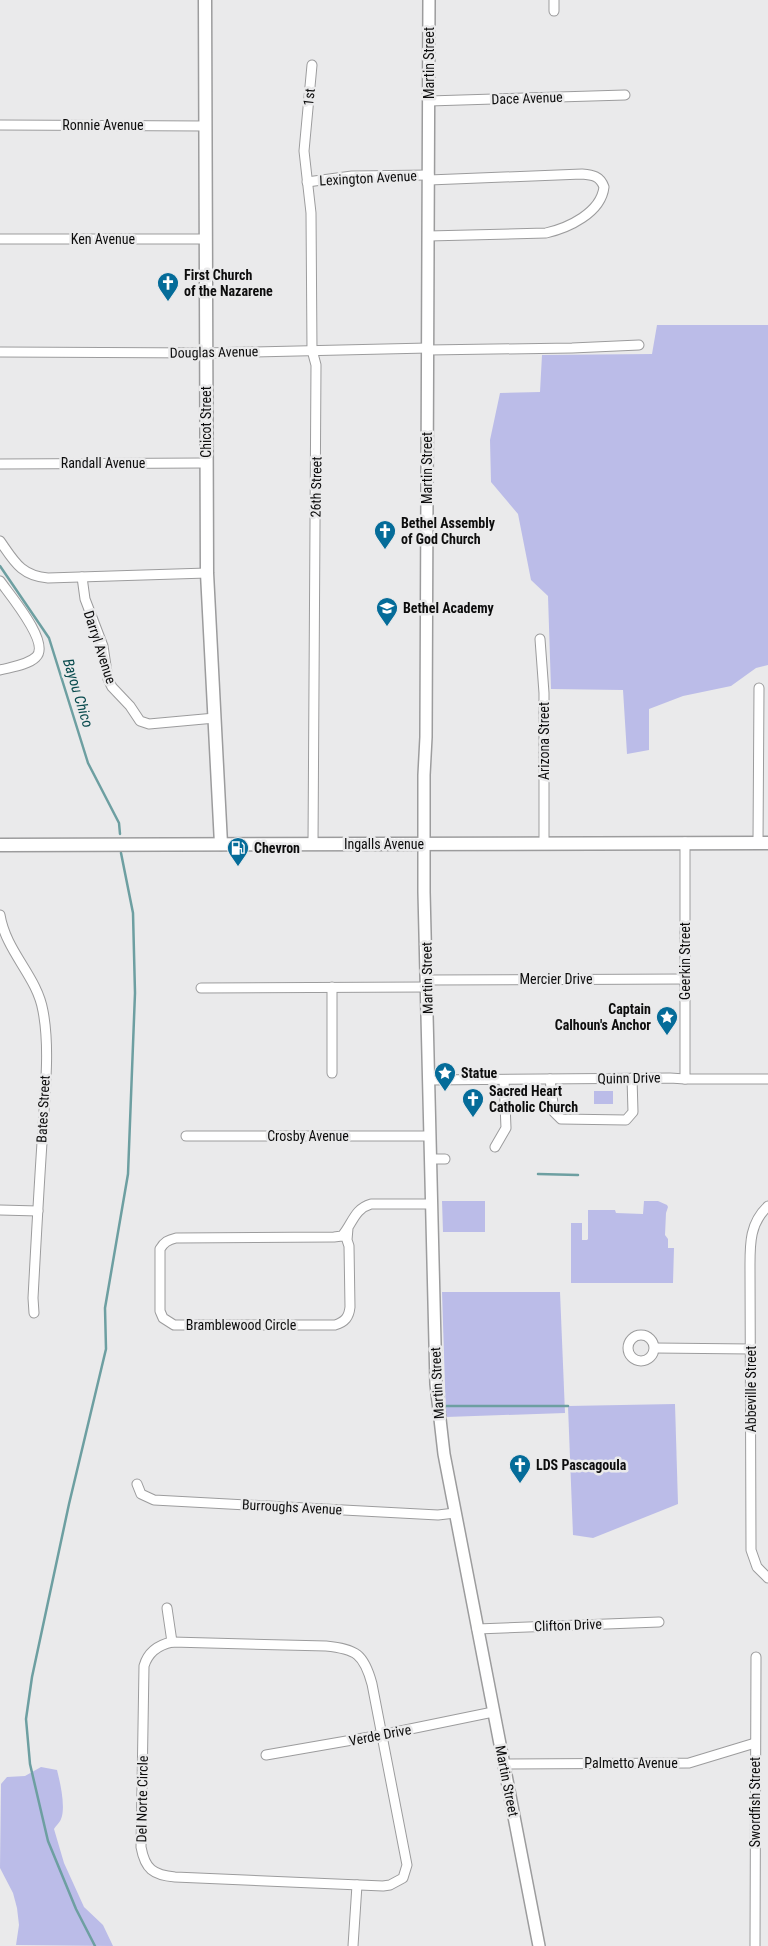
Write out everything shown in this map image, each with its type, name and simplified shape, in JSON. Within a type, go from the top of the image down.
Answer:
[{"type":"main road","name":"Chicot Street","points":[[205,0],[207,573],[221,844]]},
{"type":"main road","name":"Ingalls Avenue","points":[[0,845],[763,843]]},
{"type":"street","name":"Martin Street","points":[[429,0],[424,844],[436,1384],[444,1454],[539,1946]]},
{"type":"street","points":[[554,0],[554,11]]},
{"type":"street","name":"1st","points":[[305,130],[312,65]]},
{"type":"street","name":"Dace Avenue","points":[[429,101],[625,95]]},
{"type":"street","name":"Ronnie Avenue","points":[[0,125],[206,126]]},
{"type":"street","name":"26th Street","points":[[305,130],[304,151],[310,213],[312,350],[316,365],[317,442],[313,844]]},
{"type":"street","name":"Lexington Avenue","points":[[307,182],[352,176],[429,177],[582,174],[598,177],[604,187],[601,198],[596,204],[573,224],[561,230],[546,233],[428,236]]},
{"type":"street","name":"Ken Avenue","points":[[0,240],[206,239]]},
{"type":"street","name":"Douglas Avenue","points":[[0,352],[206,353],[312,350],[572,348],[639,345]]},
{"type":"street","name":"Randall Avenue","points":[[0,464],[206,463]]},
{"type":"street","points":[[0,541],[14,562],[29,574],[48,578],[207,573]]},
{"type":"street","name":"Darryl Avenue","points":[[82,577],[90,615],[102,646],[108,679],[116,693],[130,706],[140,721],[149,724],[215,718]]},
{"type":"street","points":[[0,581],[35,632],[40,652],[35,658],[0,670]]},
{"type":"street","name":"Arizona Street","points":[[540,639],[544,693],[544,843]]},
{"type":"street","points":[[759,688],[763,843]]},
{"type":"street","name":"Geerkin Street","points":[[685,842],[685,1079]]},
{"type":"street","name":"Bates Street","points":[[0,915],[4,933],[12,950],[40,998],[45,1022],[44,1104],[33,1298],[34,1313]]},
{"type":"street","name":"Mercier Drive","points":[[201,988],[332,987],[685,978]]},
{"type":"street","points":[[332,987],[332,1073]]},
{"type":"street","points":[[550,1079],[554,1112],[562,1119],[626,1120],[633,1112],[632,1078]]},
{"type":"street","name":"Quinn Drive","points":[[429,1080],[768,1079]]},
{"type":"street","points":[[495,1147],[506,1128],[504,1080]]},
{"type":"street","name":"Crosby Avenue","points":[[186,1136],[430,1136]]},
{"type":"street","points":[[431,1159],[445,1159]]},
{"type":"street","points":[[346,1235],[355,1213],[363,1206],[371,1204],[432,1204]]},
{"type":"street","name":"Abbeville Street","points":[[765,1576],[754,1560],[750,1532],[750,1254],[752,1231],[759,1215],[768,1207]]},
{"type":"street","points":[[0,1210],[38,1211]]},
{"type":"street","name":"Bramblewood Circle","points":[[346,1235],[349,1246],[350,1307],[346,1319],[341,1323],[335,1325],[174,1325],[163,1318],[160,1311],[160,1249],[163,1243],[169,1239],[346,1235]]},
{"type":"street","points":[[655,1348],[750,1349]]},
{"type":"street","name":"Burroughs Avenue","points":[[137,1484],[141,1494],[154,1500],[438,1515],[455,1513]]},
{"type":"street","points":[[167,1608],[172,1642]]},
{"type":"street","name":"Clifton Drive","points":[[477,1629],[659,1622]]},
{"type":"street","name":"Del Norte Circle","points":[[172,1642],[326,1646],[351,1650],[362,1658],[367,1668],[381,1735],[406,1870],[403,1878],[390,1885],[357,1885],[175,1877],[156,1873],[146,1864],[141,1847],[144,1666],[149,1654],[156,1647],[172,1642]]},
{"type":"street","name":"Swordfish Street","points":[[755,1946],[756,1657]]},
{"type":"street","name":"Verde Drive","points":[[266,1755],[381,1735],[493,1712]]},
{"type":"street","name":"Palmetto Avenue","points":[[503,1764],[689,1763],[755,1743]]},
{"type":"street","points":[[353,1946],[357,1885]]},
{"type":"shaded area","points":[[657,325],[768,325],[768,665],[756,668],[731,686],[683,696],[649,709],[649,750],[627,754],[623,690],[551,689],[548,596],[531,580],[518,514],[491,482],[490,440],[500,393],[540,392],[542,355],[652,354]]},
{"type":"shaded area","points":[[594,1091],[613,1091],[613,1104],[594,1104]]},
{"type":"shaded area","points":[[442,1201],[485,1201],[485,1232],[443,1232]]},
{"type":"shaded area","points":[[644,1201],[658,1201],[668,1207],[665,1235],[668,1239],[668,1248],[674,1248],[673,1283],[571,1283],[571,1223],[582,1223],[582,1240],[587,1240],[588,1210],[615,1210],[616,1213],[643,1214]]},
{"type":"shaded area","points":[[442,1292],[560,1292],[565,1413],[446,1417]]},
{"type":"shaded area","points":[[675,1404],[678,1504],[593,1538],[573,1535],[568,1406]]},
{"type":"shaded area","points":[[41,1767],[57,1770],[63,1808],[61,1819],[54,1829],[64,1863],[84,1907],[103,1925],[113,1946],[16,1945],[19,1925],[17,1908],[13,1893],[0,1868],[1,1784],[7,1777],[25,1776]]},
{"type":"waterway","name":"Bayou Chico","points":[[0,566],[49,638],[88,763],[119,823],[120,834]]},
{"type":"waterway","points":[[95,1946],[76,1909],[48,1841],[30,1764],[26,1719],[32,1677],[69,1504],[106,1349],[105,1308],[128,1174],[135,993],[133,913],[121,853]]},
{"type":"waterway","points":[[538,1174],[578,1175]]},
{"type":"waterway","points":[[445,1406],[568,1406]]},
{"type":"place","name":"First Church of the Nazarene","points":[[168,302]]},
{"type":"place","name":"Bethel Assembly of God Church","points":[[385,550]]},
{"type":"place","name":"Bethel Academy","points":[[387,627]]},
{"type":"place","name":"Chevron","points":[[238,867]]},
{"type":"place","name":"Captain Calhoun's Anchor","points":[[667,1036]]},
{"type":"place","name":"Statue","points":[[445,1092]]},
{"type":"place","name":"Sacred Heart Catholic Church","points":[[473,1118]]},
{"type":"place","name":"LDS Pascagoula","points":[[520,1484]]}]
